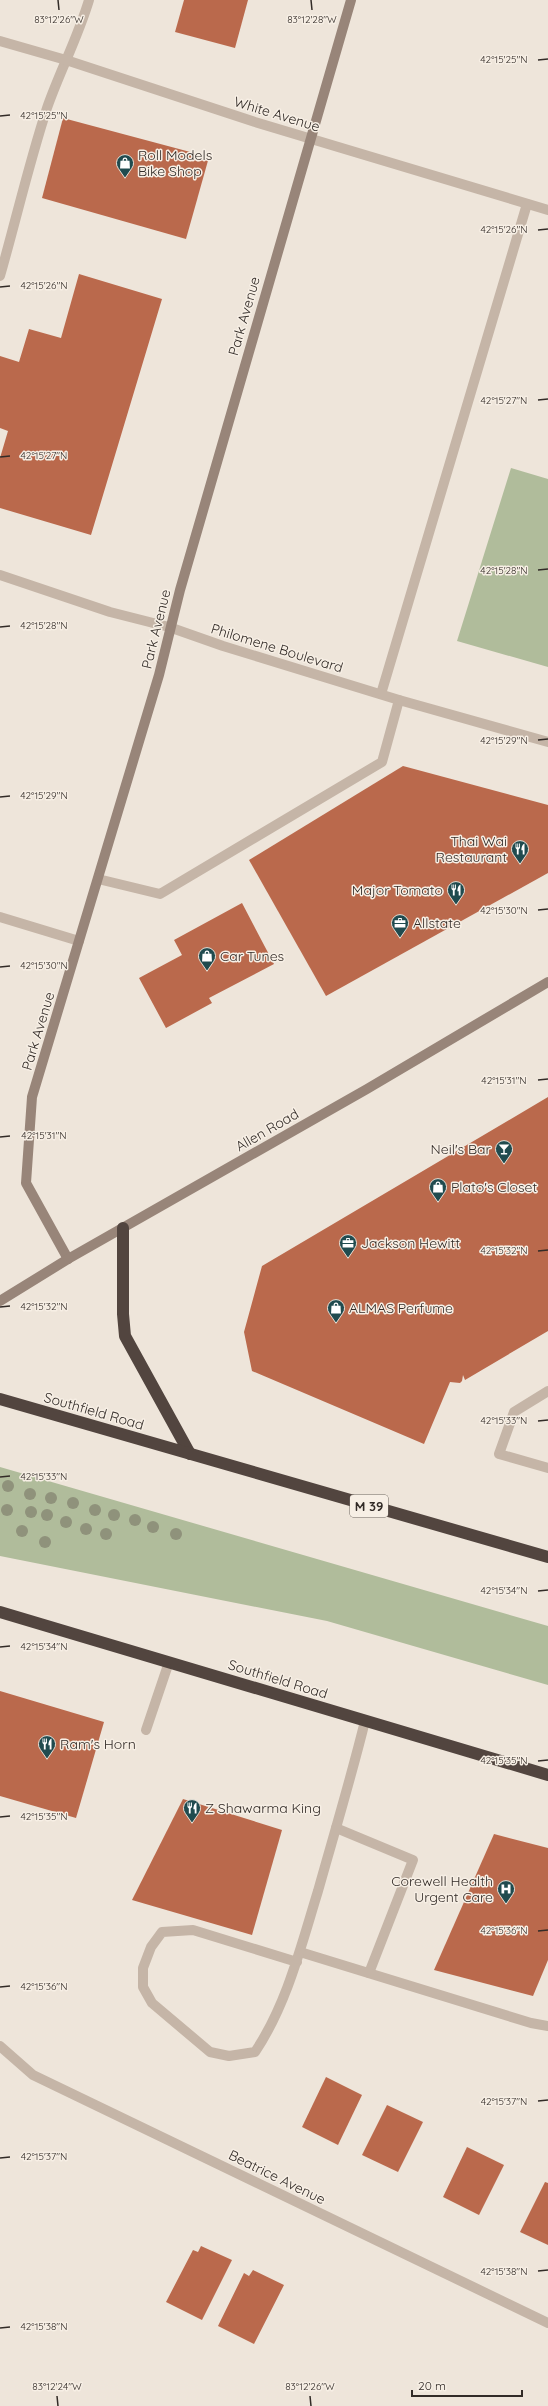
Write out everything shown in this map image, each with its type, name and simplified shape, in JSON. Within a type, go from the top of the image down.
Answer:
[{"type":"highway","points":[[123,1228],[123,1314],[125,1336],[190,1454]]},
{"type":"highway","name":"Southfield Road","points":[[0,1399],[548,1557]]},
{"type":"highway","name":"Southfield Road","points":[[0,1612],[548,1774]]},
{"type":"street","points":[[0,276],[47,109],[66,60],[81,27],[89,0]]},
{"type":"street","name":"Park Avenue","points":[[68,1259],[26,1183],[32,1097],[159,675],[169,627],[351,0]]},
{"type":"street","name":"White Avenue","points":[[0,41],[66,60],[310,139],[548,210]]},
{"type":"street","points":[[381,694],[527,204]]},
{"type":"street","name":"Philomene Boulevard","points":[[0,575],[110,612],[169,627],[223,646],[400,700],[548,742]]},
{"type":"street","points":[[98,879],[160,894],[382,762],[400,700]]},
{"type":"street","points":[[0,917],[79,941]]},
{"type":"street","name":"Allen Road","points":[[0,1301],[68,1259],[367,1089],[548,982]]},
{"type":"street","points":[[548,1391],[514,1412],[499,1454],[548,1468]]},
{"type":"street","points":[[146,1730],[169,1662]]},
{"type":"street","points":[[297,1962],[193,1930],[162,1932],[151,1947],[142,1968],[143,1987],[152,2003],[210,2052],[229,2056],[255,2052],[271,2028],[297,1962],[365,1721]]},
{"type":"street","points":[[336,1828],[413,1860],[369,1973]]},
{"type":"street","points":[[300,1952],[531,2024],[548,2026]]},
{"type":"street","name":"Beatrice Avenue","points":[[0,2046],[33,2075],[548,2323]]},
{"type":"green space","points":[[511,468],[548,479],[548,667],[457,641]]},
{"type":"green space","points":[[0,1467],[548,1626],[548,1685],[327,1621],[0,1556]]},
{"type":"building","points":[[184,0],[248,0],[235,48],[175,32]]},
{"type":"building","name":"Roll Models Bike Shop","points":[[63,118],[209,157],[186,239],[42,198]]},
{"type":"building","points":[[79,274],[162,299],[91,535],[0,508],[0,458],[8,431],[0,428],[0,356],[19,362],[29,329],[61,338]]},
{"type":"building","points":[[403,766],[548,805],[548,873],[326,996],[249,860]]},
{"type":"building","name":"Car Tunes","points":[[242,903],[274,964],[209,998],[212,1003],[166,1028],[139,978],[182,955],[174,940]]},
{"type":"building","points":[[548,1097],[548,1331],[465,1380],[463,1375],[460,1383],[450,1382],[424,1444],[252,1371],[244,1332],[262,1266]]},
{"type":"building","name":"Ram's Horn","points":[[0,1691],[104,1722],[76,1818],[0,1796]]},
{"type":"building","points":[[183,1799],[282,1830],[252,1935],[132,1900]]},
{"type":"building","name":"Corewell Health Urgent Care","points":[[494,1834],[548,1848],[548,1960],[533,1996],[434,1970]]},
{"type":"building","points":[[326,2077],[362,2095],[338,2145],[302,2127]]},
{"type":"building","points":[[387,2105],[423,2122],[398,2172],[362,2155]]},
{"type":"building","points":[[467,2147],[504,2165],[479,2215],[443,2197]]},
{"type":"building","points":[[545,2182],[548,2183],[548,2245],[520,2232]]},
{"type":"building","points":[[201,2246],[232,2260],[202,2320],[166,2302],[193,2250],[198,2252]]},
{"type":"building","points":[[253,2270],[284,2285],[254,2344],[218,2326],[244,2273],[249,2276]]},
{"type":"place","name":"Roll Models Bike Shop","points":[[125,178]]},
{"type":"place","name":"Thai Wai Restaurant","points":[[520,864]]},
{"type":"place","name":"Major Tomato","points":[[456,905]]},
{"type":"place","name":"Allstate","points":[[400,938]]},
{"type":"place","name":"Car Tunes","points":[[207,971]]},
{"type":"place","name":"Neil's Bar","points":[[504,1164]]},
{"type":"place","name":"Plato's Closet","points":[[438,1202]]},
{"type":"place","name":"Jackson Hewitt","points":[[348,1258]]},
{"type":"place","name":"ALMAS Perfume","points":[[336,1323]]},
{"type":"place","name":"Ram's Horn","points":[[47,1759]]},
{"type":"place","name":"Z Shawarma King","points":[[192,1823]]},
{"type":"place","name":"Corewell Health Urgent Care","points":[[506,1904]]}]
